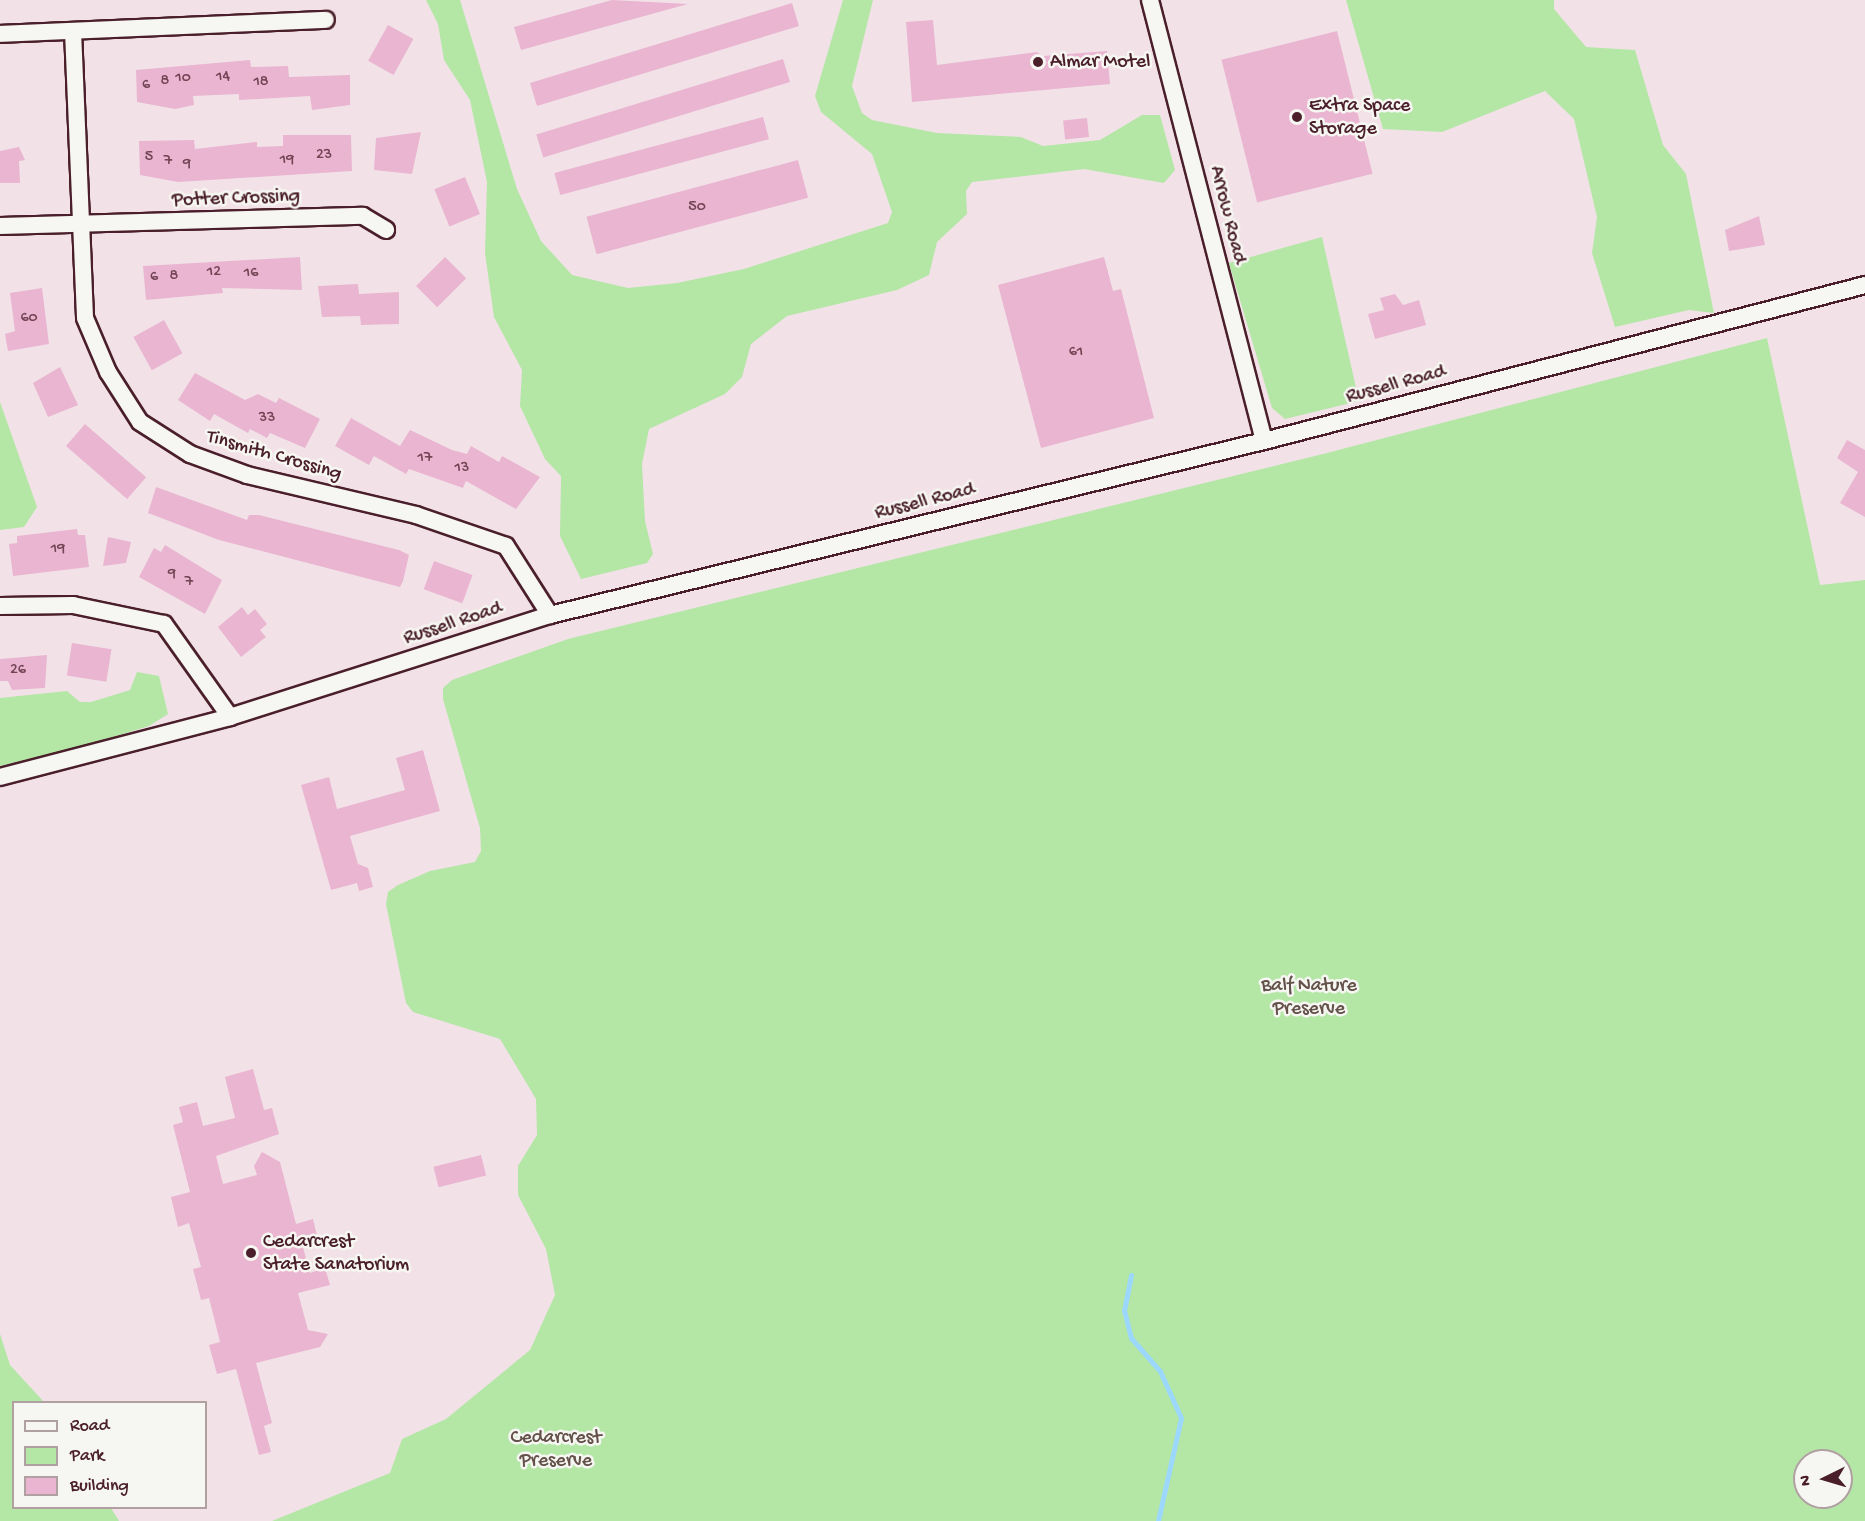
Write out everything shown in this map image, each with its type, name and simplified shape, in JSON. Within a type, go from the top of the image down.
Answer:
[{"type":"street","name":"Arrow Road","points":[[1150,0],[1264,441]]},
{"type":"street","points":[[0,34],[326,21]]},
{"type":"street","name":"Tinsmith Crossing","points":[[73,31],[83,224],[84,318],[108,372],[141,422],[190,454],[247,475],[416,515],[506,546],[550,615]]},
{"type":"street","name":"Potter Crossing","points":[[0,226],[363,216],[386,230]]},
{"type":"street","name":"Russell Road","points":[[0,777],[230,717],[550,615],[1264,441],[1865,285]]},
{"type":"street","points":[[0,606],[73,605],[164,624],[230,717]]},
{"type":"green space","points":[[426,0],[460,0],[517,189],[541,241],[572,275],[628,288],[677,283],[744,269],[888,223],[892,212],[872,154],[821,112],[815,96],[843,0],[873,0],[852,86],[862,113],[872,120],[937,133],[1021,137],[1043,146],[1100,140],[1142,115],[1160,115],[1175,170],[1164,183],[1084,169],[972,182],[966,191],[967,214],[937,242],[929,275],[897,290],[787,316],[751,344],[742,377],[725,394],[649,429],[642,464],[645,521],[653,554],[647,563],[581,579],[560,536],[561,476],[545,459],[520,406],[522,370],[494,317],[485,253],[487,182],[470,100],[444,60],[438,24]]},
{"type":"green space","points":[[1346,0],[1554,0],[1554,9],[1586,47],[1635,50],[1663,145],[1686,174],[1714,313],[1689,310],[1615,327],[1592,253],[1597,217],[1574,119],[1545,91],[1442,132],[1383,129]]},
{"type":"green space","points":[[1322,237],[1359,401],[1285,419],[1272,408],[1229,263]]},
{"type":"green space","name":"Balf Nature Preserve","points":[[1767,338],[1820,585],[1865,580],[1865,1521],[272,1521],[390,1473],[402,1439],[446,1419],[530,1350],[555,1295],[546,1249],[518,1195],[518,1166],[537,1135],[536,1099],[500,1039],[413,1012],[406,1003],[386,904],[388,892],[398,885],[430,871],[475,862],[481,851],[480,828],[443,699],[443,688],[452,680],[568,639],[1327,453]]},
{"type":"green space","points":[[0,402],[37,507],[24,527],[0,530]]},
{"type":"green space","points":[[137,672],[159,676],[168,714],[149,726],[68,751],[0,766],[0,698],[67,691],[80,702],[91,702],[130,690]]},
{"type":"green space","points":[[0,1334],[10,1365],[43,1401],[12,1401],[12,1509],[112,1509],[119,1521],[0,1521]]},
{"type":"building","points":[[612,0],[688,4],[521,50],[514,27]]},
{"type":"building","points":[[792,3],[799,26],[537,106],[530,83]]},
{"type":"building","name":"Almar Motel","points":[[933,20],[937,65],[1037,52],[1043,56],[1107,51],[1110,84],[912,102],[906,22]]},
{"type":"building","points":[[388,25],[413,39],[393,75],[368,61]]},
{"type":"building","name":"Extra Space Storage","points":[[1337,31],[1373,174],[1257,202],[1222,60]]},
{"type":"building","points":[[783,59],[790,82],[543,157],[536,134]]},
{"type":"building","points":[[250,60],[251,67],[288,66],[289,77],[350,75],[350,105],[312,110],[310,96],[239,100],[239,94],[193,96],[194,105],[175,109],[137,102],[136,70]]},
{"type":"building","points":[[763,117],[769,139],[560,195],[554,173]]},
{"type":"building","points":[[1087,118],[1089,137],[1065,139],[1063,121]]},
{"type":"building","points":[[421,132],[412,174],[374,170],[376,138]]},
{"type":"building","points":[[283,135],[351,135],[352,171],[178,182],[140,175],[139,141],[194,140],[195,149],[257,142],[257,147],[283,146]]},
{"type":"building","points":[[19,147],[25,160],[19,161],[20,183],[0,183],[0,151]]},
{"type":"building","points":[[798,160],[808,198],[597,254],[586,217]]},
{"type":"building","points":[[465,177],[480,214],[449,226],[434,189]]},
{"type":"building","points":[[1759,216],[1765,245],[1729,251],[1725,230]]},
{"type":"building","points":[[300,257],[302,290],[222,288],[223,293],[146,300],[143,266]]},
{"type":"building","points":[[445,257],[466,278],[437,307],[416,286]]},
{"type":"building","points":[[1104,257],[1113,291],[1121,289],[1154,418],[1041,448],[998,285]]},
{"type":"building","points":[[358,284],[359,294],[399,292],[399,324],[361,325],[360,316],[322,317],[318,286]]},
{"type":"building","points":[[42,288],[49,344],[8,351],[5,334],[15,331],[10,293]]},
{"type":"building","points":[[1395,294],[1403,305],[1419,300],[1426,325],[1375,339],[1368,314],[1384,310],[1380,298]]},
{"type":"building","points":[[164,320],[182,353],[152,370],[133,337]]},
{"type":"building","points":[[60,367],[78,405],[48,417],[33,383]]},
{"type":"building","points":[[195,373],[245,400],[258,394],[276,403],[279,398],[320,419],[305,448],[270,433],[267,438],[250,429],[248,433],[214,414],[210,421],[178,400]]},
{"type":"building","points":[[351,418],[400,446],[410,430],[452,450],[467,454],[471,446],[499,462],[502,456],[540,477],[516,509],[466,481],[463,488],[409,469],[406,474],[374,456],[369,465],[335,446]]},
{"type":"building","points":[[85,424],[146,477],[127,499],[66,446]]},
{"type":"building","points":[[1847,440],[1865,450],[1865,517],[1840,503],[1858,472],[1837,458]]},
{"type":"building","points":[[156,487],[247,520],[249,515],[259,515],[399,550],[409,555],[403,581],[400,587],[219,540],[148,513]]},
{"type":"building","points":[[77,529],[78,535],[85,535],[89,567],[13,576],[9,544],[17,543],[17,536]]},
{"type":"building","points":[[108,537],[131,542],[126,563],[103,566]]},
{"type":"building","points":[[165,545],[222,580],[205,614],[139,577],[154,548],[161,552]]},
{"type":"building","points":[[434,561],[473,575],[462,603],[424,589]]},
{"type":"building","points":[[242,607],[248,615],[255,609],[267,624],[260,630],[266,637],[241,657],[218,627]]},
{"type":"building","points":[[72,643],[112,649],[106,682],[67,676]]},
{"type":"building","points":[[47,655],[45,688],[12,690],[8,681],[0,681],[0,659]]},
{"type":"building","points":[[423,750],[440,811],[350,836],[358,864],[368,868],[373,887],[359,891],[357,883],[331,890],[301,785],[329,777],[337,809],[405,790],[396,758]]},
{"type":"building","name":"Cedarcrest State Sanatorium","points":[[253,1069],[264,1110],[272,1108],[279,1134],[216,1156],[223,1184],[257,1175],[254,1166],[262,1152],[280,1162],[296,1224],[313,1219],[317,1236],[301,1240],[310,1273],[325,1268],[330,1285],[298,1293],[308,1330],[328,1334],[320,1347],[256,1363],[272,1423],[264,1426],[271,1452],[259,1455],[236,1369],[217,1374],[209,1345],[220,1342],[209,1298],[201,1300],[193,1269],[201,1267],[189,1223],[178,1227],[171,1197],[190,1192],[173,1125],[183,1122],[179,1107],[197,1102],[203,1126],[235,1118],[225,1077]]},
{"type":"building","points":[[481,1155],[486,1175],[439,1187],[433,1167]]},
{"type":"waterway","points":[[1131,1275],[1124,1310],[1131,1338],[1160,1371],[1181,1418],[1158,1521]]},
{"type":"place","name":"Almar Motel","points":[[1038,62]]},
{"type":"place","name":"Extra Space Storage","points":[[1297,117]]},
{"type":"place","name":"Cedarcrest State Sanatorium","points":[[251,1253]]},
{"type":"park label","name":"Cedarcrest Preserve","points":[[556,1450]]}]
